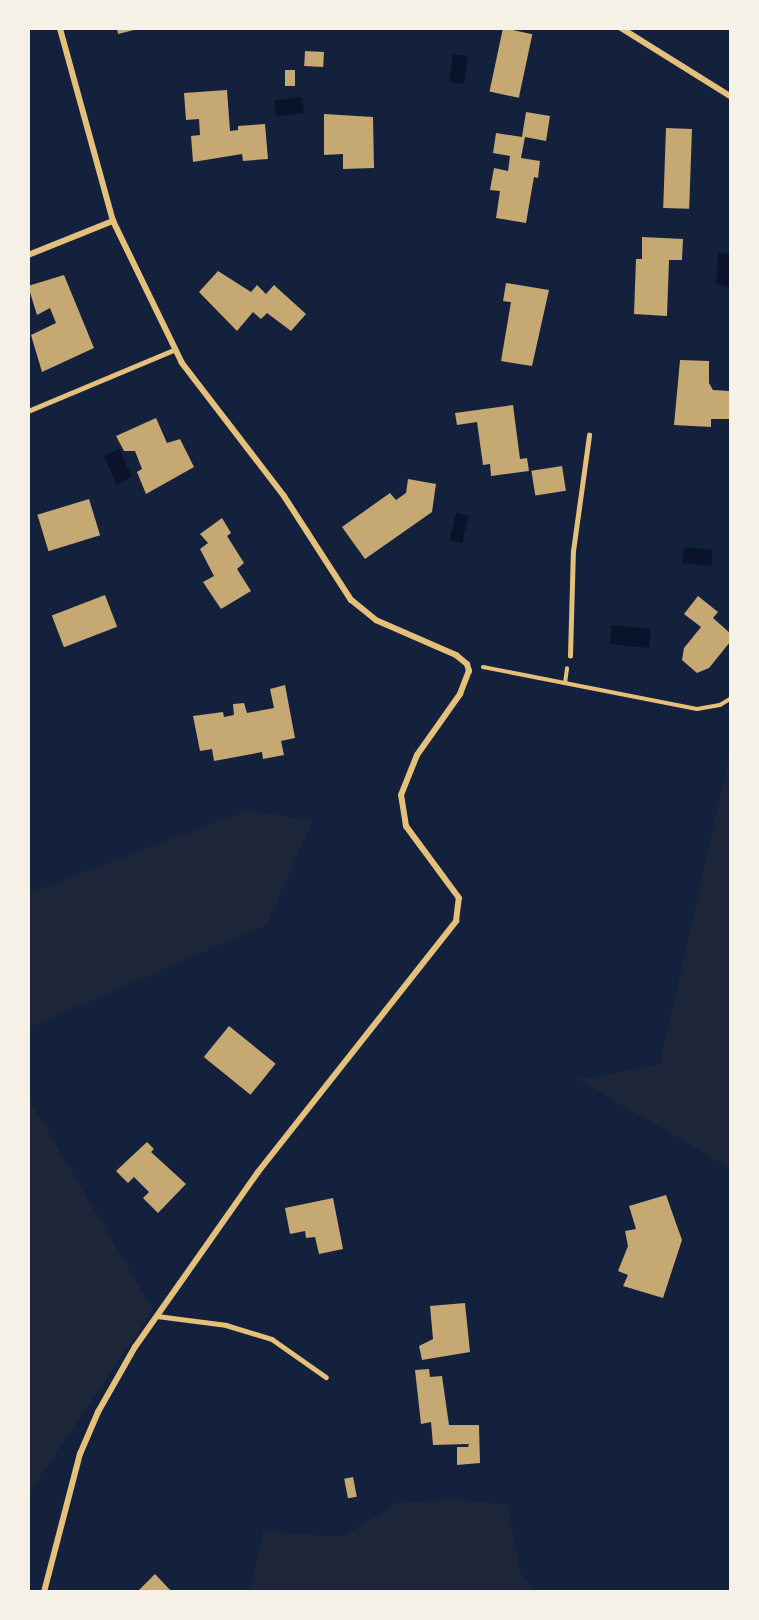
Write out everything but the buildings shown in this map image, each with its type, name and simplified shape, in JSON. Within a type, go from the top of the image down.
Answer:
[{"type":"street","points":[[44,1592],[80,1455],[98,1412],[157,1316],[258,1172],[456,921],[459,898],[406,826],[401,795],[417,755],[460,694],[467,664],[456,655],[376,620],[351,600],[284,496],[174,350],[113,221],[60,28]]},
{"type":"street","points":[[621,28],[730,96]]},
{"type":"street","points":[[28,255],[113,221]]},
{"type":"lane","points":[[28,411],[174,350]]},
{"type":"lane","points":[[570,656],[573,551],[589,435]]},
{"type":"lane","points":[[157,1316],[226,1325],[272,1339],[326,1377]]},
{"type":"path","points":[[467,664],[697,709],[720,705],[730,699]]},
{"type":"shaded area","points":[[453,54],[468,56],[464,84],[449,82]]},
{"type":"shaded area","points":[[302,97],[304,113],[276,116],[274,100]]},
{"type":"shaded area","points":[[718,253],[730,254],[730,287],[716,284]]},
{"type":"shaded area","points":[[119,449],[132,477],[117,484],[104,456]]},
{"type":"shaded area","points":[[456,513],[469,516],[462,543],[450,540]]},
{"type":"shaded area","points":[[684,547],[713,550],[711,566],[682,563]]},
{"type":"shaded area","points":[[612,625],[651,629],[649,648],[610,644]]},
{"type":"shaded area","points":[[730,753],[730,1168],[578,1079],[660,1065]]},
{"type":"shaded area","points":[[248,810],[313,821],[266,925],[29,1027],[29,893]]},
{"type":"shaded area","points":[[29,1099],[153,1310],[29,1493]]},
{"type":"shaded area","points":[[454,1499],[507,1505],[521,1574],[536,1591],[250,1591],[263,1531],[342,1537],[398,1503]]}]
